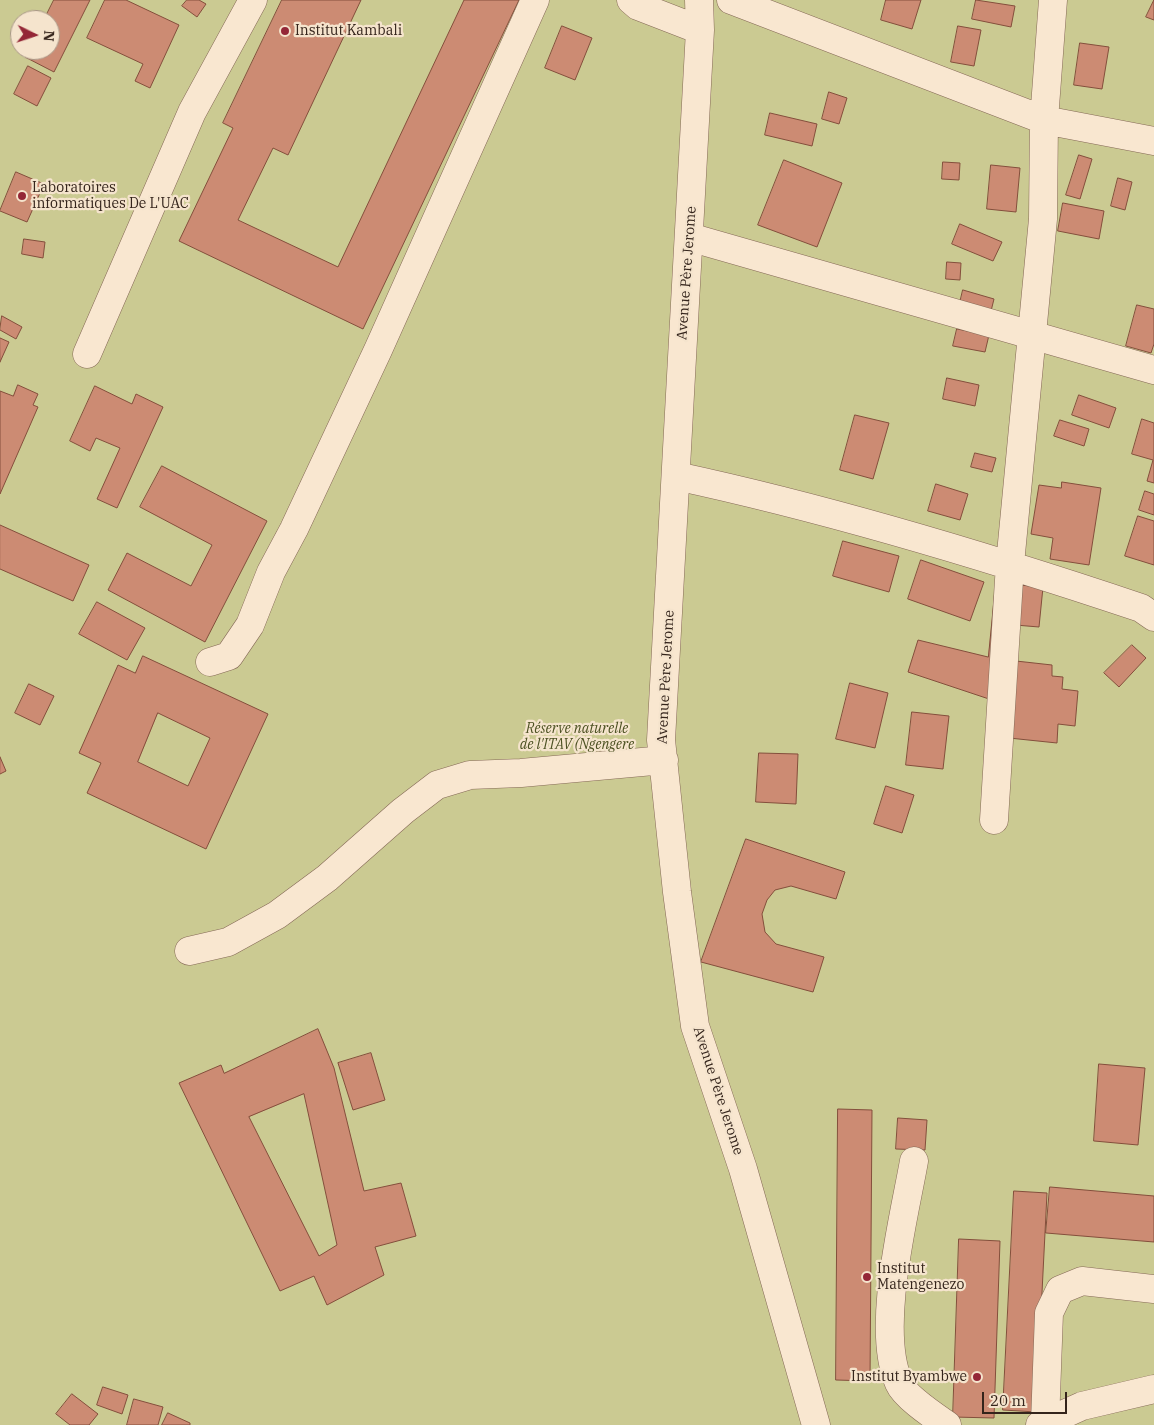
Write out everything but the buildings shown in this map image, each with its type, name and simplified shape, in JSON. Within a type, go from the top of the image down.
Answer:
[{"type":"street","points":[[87,354],[192,112],[253,0]]},
{"type":"street","points":[[210,662],[230,656],[250,625],[271,572],[294,529],[378,350],[535,0]]},
{"type":"street","points":[[631,0],[638,6],[700,30]]},
{"type":"street","name":"Avenue Père Jerome","points":[[699,0],[700,30],[690,237],[661,740],[677,892],[695,1026],[744,1169],[816,1425]]},
{"type":"street","points":[[731,0],[1044,120],[1154,141]]},
{"type":"street","points":[[994,820],[1010,564],[1043,219],[1044,120],[1054,0]]},
{"type":"street","points":[[690,237],[1031,333],[1154,370]]},
{"type":"street","points":[[676,476],[735,489],[1010,564],[1141,608],[1154,617]]},
{"type":"street","points":[[189,951],[228,942],[276,915],[327,878],[437,785],[470,775],[521,773],[664,760]]},
{"type":"street","points":[[914,1161],[892,1288],[889,1339],[899,1384],[924,1409],[947,1425]]},
{"type":"street","points":[[1154,1289],[1082,1281],[1060,1290],[1049,1313],[1043,1424],[1082,1406],[1154,1389]]},
{"type":"green space","name":"Réserve naturelle de l'ITAV (Ngengere","points":[[0,0],[1154,0],[1154,1425],[0,1425]]},
{"type":"place","name":"Institut Kambali","points":[[285,31]]},
{"type":"place","name":"Laboratoires informatiques De L'UAC","points":[[22,196]]},
{"type":"place","name":"Institut Matengenezo","points":[[867,1277]]},
{"type":"place","name":"Institut Byambwe","points":[[977,1377]]}]
